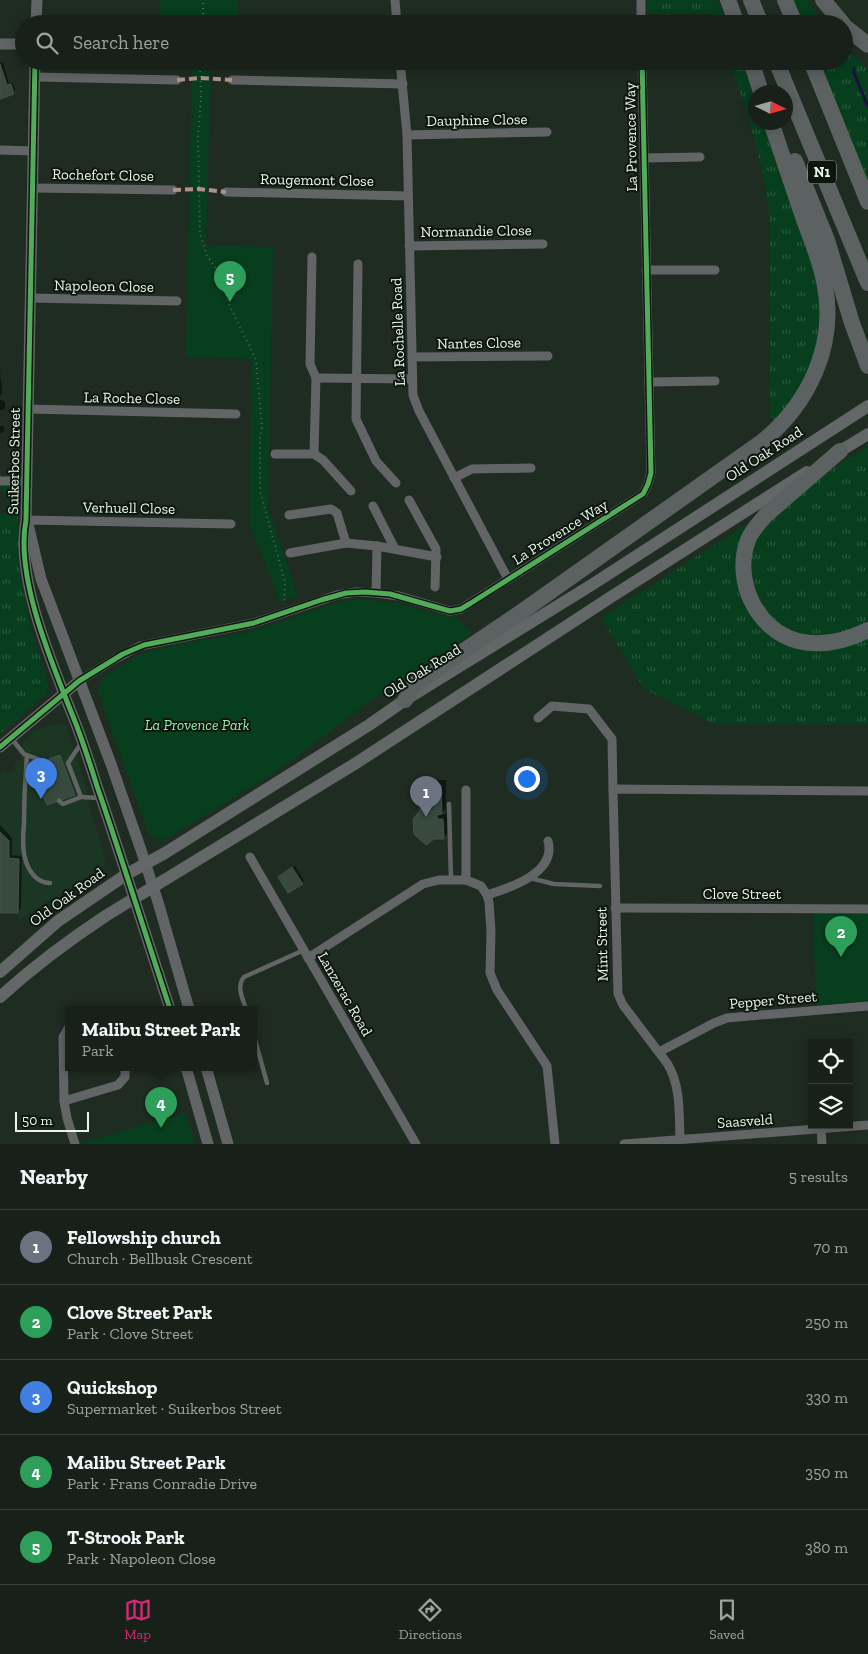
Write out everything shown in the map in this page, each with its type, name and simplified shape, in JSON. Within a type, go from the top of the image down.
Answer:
[{"type":"highway","points":[[728,0],[734,15]]},
{"type":"highway","points":[[751,0],[757,15]]},
{"type":"highway","points":[[786,0],[792,15]]},
{"type":"highway","points":[[823,0],[835,15]]},
{"type":"highway","points":[[853,33],[868,45]]},
{"type":"highway","points":[[755,70],[759,85]]},
{"type":"highway","points":[[756,70],[763,85]]},
{"type":"highway","name":"N1","points":[[780,70],[868,283]]},
{"type":"highway","name":"N1","points":[[814,70],[868,202]]},
{"type":"highway","points":[[405,700],[415,684],[763,441],[786,420],[800,402],[811,384],[822,354],[827,317],[826,298],[821,269],[774,130]]},
{"type":"highway","points":[[782,130],[827,240],[852,323],[868,366]]},
{"type":"highway","points":[[840,451],[766,515],[755,527],[745,550],[744,578],[750,598],[760,615],[774,629],[785,636],[806,642],[827,643],[851,637],[868,630]]},
{"type":"main road","name":"Old Oak Road","points":[[0,972],[58,921],[127,874],[145,865],[361,730],[405,700],[593,584],[868,406]]},
{"type":"main road","points":[[0,997],[27,972],[74,937],[135,897],[153,888],[352,765],[611,596],[868,434]]},
{"type":"street","points":[[36,15],[37,0]]},
{"type":"street","points":[[395,0],[396,15]]},
{"type":"street","points":[[641,0],[641,15]]},
{"type":"street","points":[[0,44],[15,44]]},
{"type":"street","name":"Suikerbos Street","points":[[35,70],[24,549],[31,591],[44,640],[82,742],[135,897],[169,1006]]},
{"type":"street","name":"La Rochelle Road","points":[[401,70],[407,135],[413,395],[418,411],[508,579]]},
{"type":"street","name":"La Provence Way","points":[[79,681],[140,646],[237,628],[337,595],[376,592],[399,596],[453,611],[462,609],[643,494],[648,484],[650,473],[642,70]]},
{"type":"street","points":[[35,77],[177,80]]},
{"type":"street","points":[[232,80],[403,84]]},
{"type":"street","name":"Dauphine Close","points":[[407,135],[547,132]]},
{"type":"street","points":[[0,150],[34,151]]},
{"type":"street","points":[[644,158],[700,157]]},
{"type":"street","name":"Rochefort Close","points":[[33,188],[173,190]]},
{"type":"street","name":"Rougemont Close","points":[[226,192],[408,196]]},
{"type":"street","name":"Normandie Close","points":[[409,246],[543,244]]},
{"type":"street","points":[[312,257],[310,364],[316,378],[314,454]]},
{"type":"street","points":[[358,264],[357,422],[376,461],[396,483]]},
{"type":"street","points":[[646,270],[715,270]]},
{"type":"street","name":"Napoleon Close","points":[[30,298],[177,301]]},
{"type":"street","name":"Nantes Close","points":[[412,357],[548,356]]},
{"type":"street","points":[[316,378],[412,379]]},
{"type":"street","points":[[649,382],[715,381]]},
{"type":"street","name":"La Roche Close","points":[[28,409],[236,414]]},
{"type":"street","points":[[275,454],[314,454],[323,460],[351,491]]},
{"type":"street","points":[[454,478],[472,469],[531,468]]},
{"type":"street","points":[[0,481],[26,481]]},
{"type":"street","points":[[409,500],[435,546],[437,557],[435,587]]},
{"type":"street","points":[[372,506],[395,549]]},
{"type":"street","points":[[289,515],[330,509],[337,513],[346,542]]},
{"type":"street","name":"Suikerbos Street","points":[[26,520],[41,579],[111,764],[153,888],[188,1006]]},
{"type":"street","name":"Verhuell Close","points":[[26,520],[231,524]]},
{"type":"street","points":[[290,553],[346,542],[437,557]]},
{"type":"street","points":[[376,592],[377,546]]},
{"type":"street","points":[[0,747],[79,681]]},
{"type":"street","name":"Mint Street","points":[[538,718],[552,706],[589,709],[612,739],[618,994],[622,1005],[670,1067],[676,1083],[680,1139]]},
{"type":"street","points":[[613,789],[868,791]]},
{"type":"street","points":[[466,790],[466,880]]},
{"type":"street","points":[[487,894],[514,886],[529,878],[546,861],[549,853],[548,841]]},
{"type":"street","name":"Lanzerac Road","points":[[250,858],[416,1144]]},
{"type":"street","points":[[306,954],[420,886],[432,882],[451,880],[466,880],[477,884],[487,894],[490,910],[491,979],[547,1066],[555,1144]]},
{"type":"street","name":"Clove Street","points":[[615,908],[868,909]]},
{"type":"street","name":"Pepper Street","points":[[659,1052],[727,1018],[868,1006]]},
{"type":"street","points":[[65,1033],[63,1037],[64,1101],[75,1144]]},
{"type":"street","points":[[64,1101],[118,1085],[125,1078],[125,1071]]},
{"type":"street","points":[[187,1071],[208,1144]]},
{"type":"street","points":[[207,1071],[228,1144]]},
{"type":"street","name":"Saasveld","points":[[853,1126],[868,1125]]},
{"type":"street","name":"Saasveld","points":[[624,1144],[808,1129]]},
{"type":"street","points":[[821,1129],[822,1144]]},
{"type":"lane","points":[[11,738],[27,756],[41,759],[50,770],[52,784]]},
{"type":"lane","points":[[81,797],[66,764],[82,742]]},
{"type":"lane","points":[[27,756],[24,791],[23,846],[25,858],[27,865],[38,880],[50,883]]},
{"type":"lane","points":[[59,801],[63,804],[81,797],[101,798]]},
{"type":"lane","points":[[449,804],[451,880]]},
{"type":"lane","points":[[529,878],[554,884],[600,886]]},
{"type":"lane","points":[[245,1006],[240,987],[244,977],[306,954]]},
{"type":"lane","points":[[257,1047],[267,1083]]},
{"type":"path","points":[[203,0],[203,15]]},
{"type":"path","points":[[200,70],[201,101],[198,135],[200,234],[207,256],[220,274],[229,304],[256,360],[262,427],[260,438],[260,490],[285,582],[283,601],[285,612]]},
{"type":"shaded area","points":[[58,723],[66,726],[88,792],[86,793],[107,864],[18,921],[18,913],[0,913],[0,773],[5,770],[8,774],[15,770],[13,764],[21,760],[23,741],[34,731]]},
{"type":"green space","points":[[160,0],[238,0],[237,15],[160,15]]},
{"type":"green space","points":[[646,0],[718,0],[724,15],[713,15],[712,13],[647,14]]},
{"type":"green space","points":[[793,0],[807,0],[818,15],[799,15]]},
{"type":"green space","points":[[853,55],[868,69],[868,183],[822,70],[853,70]]},
{"type":"green space","points":[[192,70],[211,70],[206,245],[273,247],[268,508],[298,596],[280,602],[249,523],[252,359],[186,357]]},
{"type":"green space","points":[[732,70],[745,70],[750,85],[748,85],[748,118]]},
{"type":"green space","points":[[752,130],[766,130],[815,273],[820,304],[819,335],[807,376],[776,421],[770,416],[769,215]]},
{"type":"green space","points":[[868,446],[868,724],[714,724],[644,689],[601,618]]},
{"type":"green space","points":[[1,486],[11,486],[17,492],[20,572],[32,633],[48,681],[48,688],[46,694],[0,734],[0,513],[7,513],[8,497],[1,490]]},
{"type":"green space","name":"La Provence Park","points":[[361,599],[396,603],[456,617],[472,634],[363,706],[308,749],[266,778],[166,839],[156,839],[149,835],[99,694],[98,688],[102,681],[101,678],[131,660],[164,647],[246,633],[322,607]]},
{"type":"green space","points":[[813,913],[868,914],[868,1001],[816,1005]]},
{"type":"green space","points":[[186,1113],[195,1144],[79,1143]]},
{"type":"building","points":[[0,64],[7,85],[11,84],[14,94],[0,99]]},
{"type":"building","points":[[60,755],[75,795],[47,805],[40,788],[57,782],[49,759]]},
{"type":"building","points":[[420,785],[441,785],[442,814],[437,815],[437,819],[443,819],[444,839],[434,839],[426,845],[414,834],[413,819],[420,811]]},
{"type":"building","points":[[0,832],[9,841],[9,858],[19,859],[18,913],[0,913]]},
{"type":"building","points":[[292,867],[303,884],[288,893],[278,877]]},
{"type":"waterway","points":[[854,68],[854,73],[868,107]]},
{"type":"marked path","points":[[177,80],[199,78],[232,80]]},
{"type":"marked path","points":[[173,190],[199,189],[226,192]]},
{"type":"cycle path","points":[[35,70],[24,542],[26,566],[30,592],[45,644],[86,751],[169,1006]]},
{"type":"cycle path","points":[[0,747],[79,681],[123,654],[144,645],[254,623],[346,593],[390,594],[450,611],[461,609],[643,494],[651,473],[642,70]]},
{"type":"place","name":"T-Strook Park","points":[[230,302]]},
{"type":"place","name":"Quickshop","points":[[41,799]]},
{"type":"place","name":"Fellowship church","points":[[426,817]]},
{"type":"place","name":"Clove Street Park","points":[[841,957]]},
{"type":"place","name":"Malibu Street Park","points":[[161,1128]]}]
